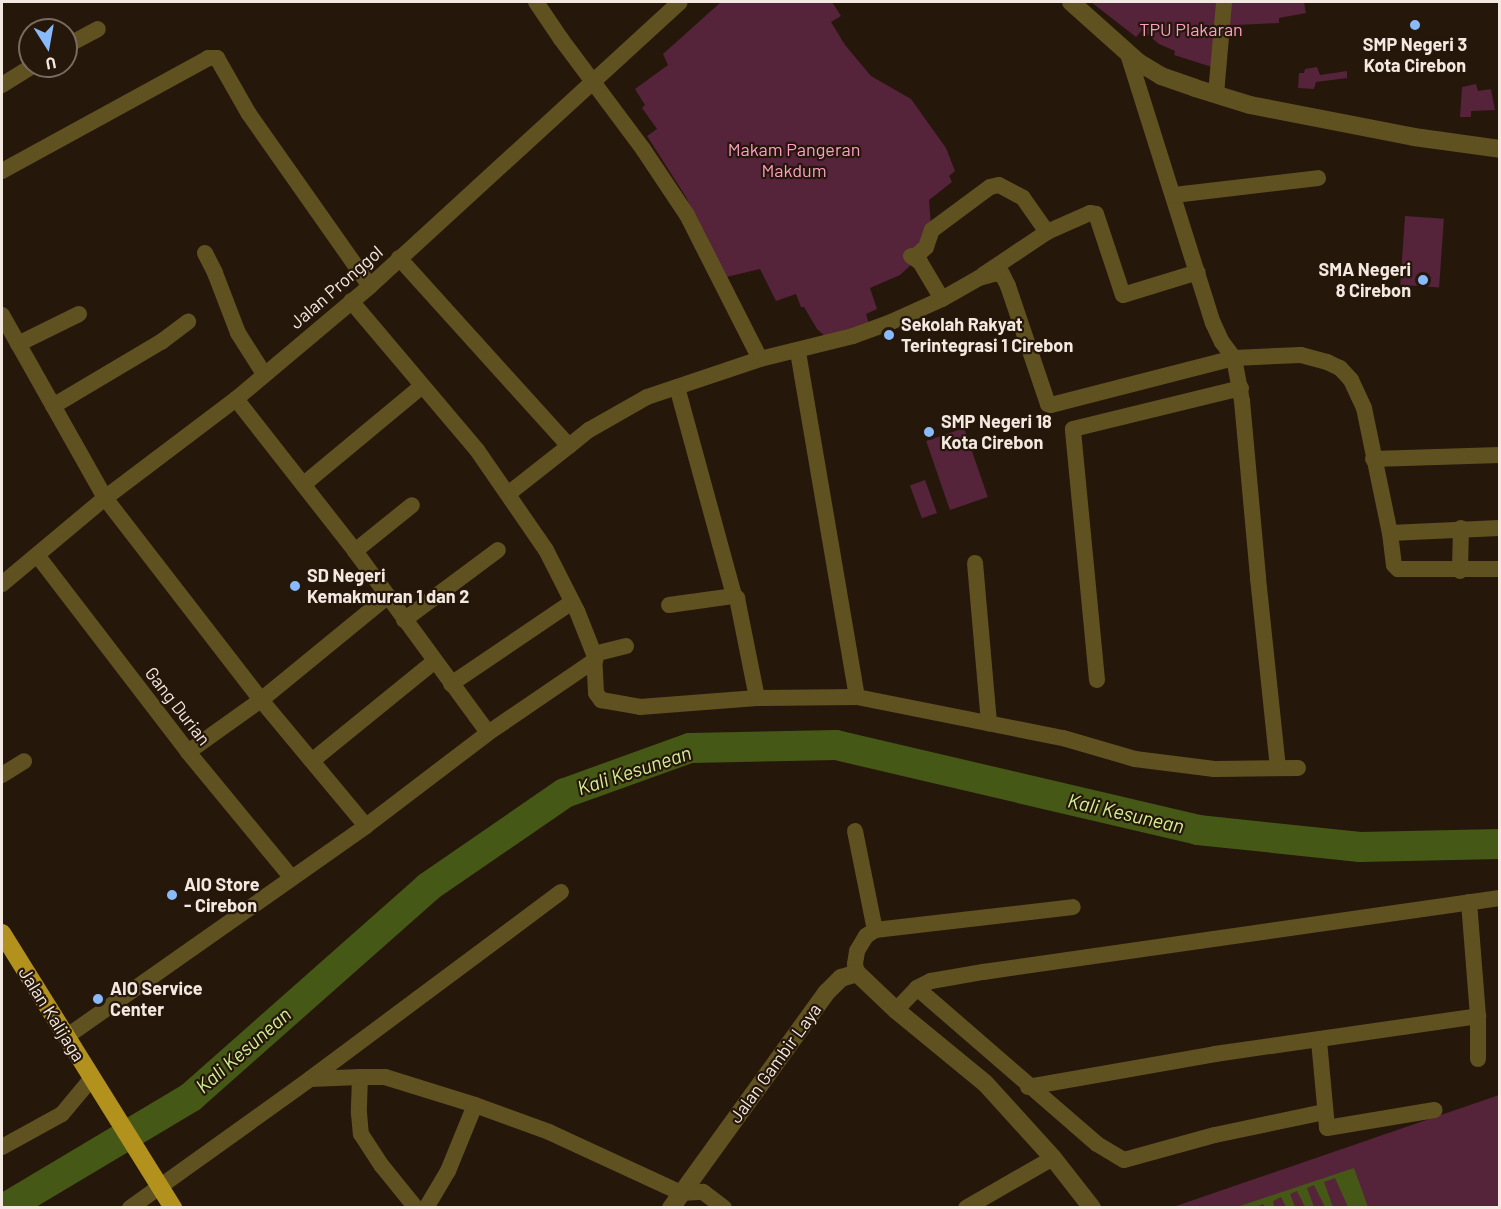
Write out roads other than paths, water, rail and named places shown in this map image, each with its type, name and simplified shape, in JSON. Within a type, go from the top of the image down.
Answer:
[{"type":"highway","name":"Jalan Kalijaga","points":[[2,933],[173,1208]]},
{"type":"street","points":[[536,2],[592,82],[643,149],[687,215],[760,359]]},
{"type":"street","name":"Jalan Pronggol","points":[[2,584],[105,498],[236,399],[370,286],[680,2]]},
{"type":"street","points":[[1071,2],[1128,54],[1161,76],[1250,105],[1414,137],[1500,149]]},
{"type":"street","points":[[1216,94],[1224,2]]},
{"type":"street","points":[[78,40],[98,29]]},
{"type":"street","points":[[1128,54],[1213,323],[1222,342],[1234,358],[1240,388],[1278,768]]},
{"type":"street","points":[[2,171],[208,58],[218,58],[249,114],[370,286]]},
{"type":"street","points":[[2,85],[18,75]]},
{"type":"street","points":[[1174,195],[1318,178]]},
{"type":"street","points":[[942,299],[913,256],[926,247],[932,230],[990,187],[999,185],[1023,198],[1034,209],[1047,232]]},
{"type":"street","points":[[508,494],[589,430],[647,398],[760,359],[798,352],[882,325],[942,299],[979,278],[1047,232],[1090,213],[1096,214],[1123,295],[1198,272]]},
{"type":"street","points":[[205,253],[238,333],[264,374]]},
{"type":"street","points":[[399,258],[569,446]]},
{"type":"street","points":[[979,278],[1002,274],[1048,404],[1051,405],[1234,358],[1301,355],[1340,368],[1351,380],[1364,408],[1390,533],[1394,565],[1398,570],[1500,569]]},
{"type":"street","points":[[351,301],[477,450],[546,550],[572,602],[595,657],[596,693],[601,700],[610,703],[664,706],[757,698],[857,697],[1063,738],[1135,759],[1214,769],[1298,768]]},
{"type":"street","points":[[18,344],[79,314]]},
{"type":"street","points":[[2,315],[105,498],[117,509],[261,700],[366,826]]},
{"type":"street","points":[[53,406],[161,342],[188,322]]},
{"type":"street","points":[[798,352],[857,697]]},
{"type":"street","points":[[304,484],[422,386]]},
{"type":"street","points":[[677,387],[736,598],[757,698]]},
{"type":"street","points":[[1096,681],[1072,429],[1240,388]]},
{"type":"street","points":[[236,399],[355,551],[488,733]]},
{"type":"street","points":[[1373,459],[1500,455]]},
{"type":"street","points":[[355,551],[412,505]]},
{"type":"street","points":[[1460,571],[1461,528]]},
{"type":"street","points":[[1390,533],[1499,528]]},
{"type":"street","points":[[404,620],[498,550]]},
{"type":"street","name":"Gang Durian","points":[[37,555],[188,752],[292,878]]},
{"type":"street","points":[[975,563],[989,723]]},
{"type":"street","points":[[188,752],[261,700],[387,597]]},
{"type":"street","points":[[669,605],[734,597]]},
{"type":"street","points":[[451,684],[572,602]]},
{"type":"street","points":[[66,1037],[366,826],[488,733],[595,657],[626,646]]},
{"type":"street","points":[[313,760],[435,661]]},
{"type":"street","points":[[2,775],[24,761]]},
{"type":"street","points":[[855,831],[875,930]]},
{"type":"street","points":[[130,1208],[158,1183],[310,1079],[561,892]]},
{"type":"street","points":[[896,1010],[917,988],[931,981],[1500,898]]},
{"type":"street","points":[[1469,902],[1479,1016],[1479,1059]]},
{"type":"street","points":[[1073,907],[875,930],[866,936],[857,951],[855,964],[857,973],[896,1010],[985,1083],[1053,1158],[1092,1208]]},
{"type":"street","name":"Jalan Gambir Laya","points":[[676,1200],[827,992],[841,978],[857,973]]},
{"type":"street","points":[[917,988],[1028,1087],[1097,1144],[1124,1160],[1215,1135],[1324,1112]]},
{"type":"street","points":[[1028,1087],[1215,1054],[1319,1041],[1479,1016]]},
{"type":"street","points":[[1319,1041],[1325,1126],[1331,1128],[1434,1110]]},
{"type":"street","points":[[360,1077],[359,1113],[362,1134],[367,1146],[416,1208]]},
{"type":"street","points":[[310,1079],[385,1077],[475,1105],[549,1132],[676,1200],[703,1192],[724,1208]]},
{"type":"street","points":[[2,1147],[62,1114],[92,1078]]},
{"type":"street","points":[[426,1208],[448,1171],[475,1105]]},
{"type":"street","points":[[966,1208],[1053,1158]]},
{"type":"waterway","name":"Kali Kesunean","points":[[5,1208],[191,1097],[428,887],[565,793],[690,748],[836,745],[1198,830],[1360,847],[1500,844]]},
{"type":"place","name":"SMP Negeri 3 Kota Cirebon","points":[[1415,25]]},
{"type":"place","name":"SMA Negeri 8 Cirebon","points":[[1423,280]]},
{"type":"place","name":"Sekolah Rakyat Terintegrasi 1 Cirebon","points":[[889,335]]},
{"type":"place","name":"SMP Negeri 18 Kota Cirebon","points":[[929,432]]},
{"type":"place","name":"SD Negeri Kemakmuran 1 dan 2","points":[[295,586]]},
{"type":"place","name":"AIO Store - Cirebon","points":[[172,895]]},
{"type":"place","name":"AIO Service Center","points":[[98,999]]},
{"type":"park label","name":"TPU Plakaran","points":[[1191,29]]},
{"type":"park label","name":"Makam Pangeran Makdum","points":[[794,160]]}]
